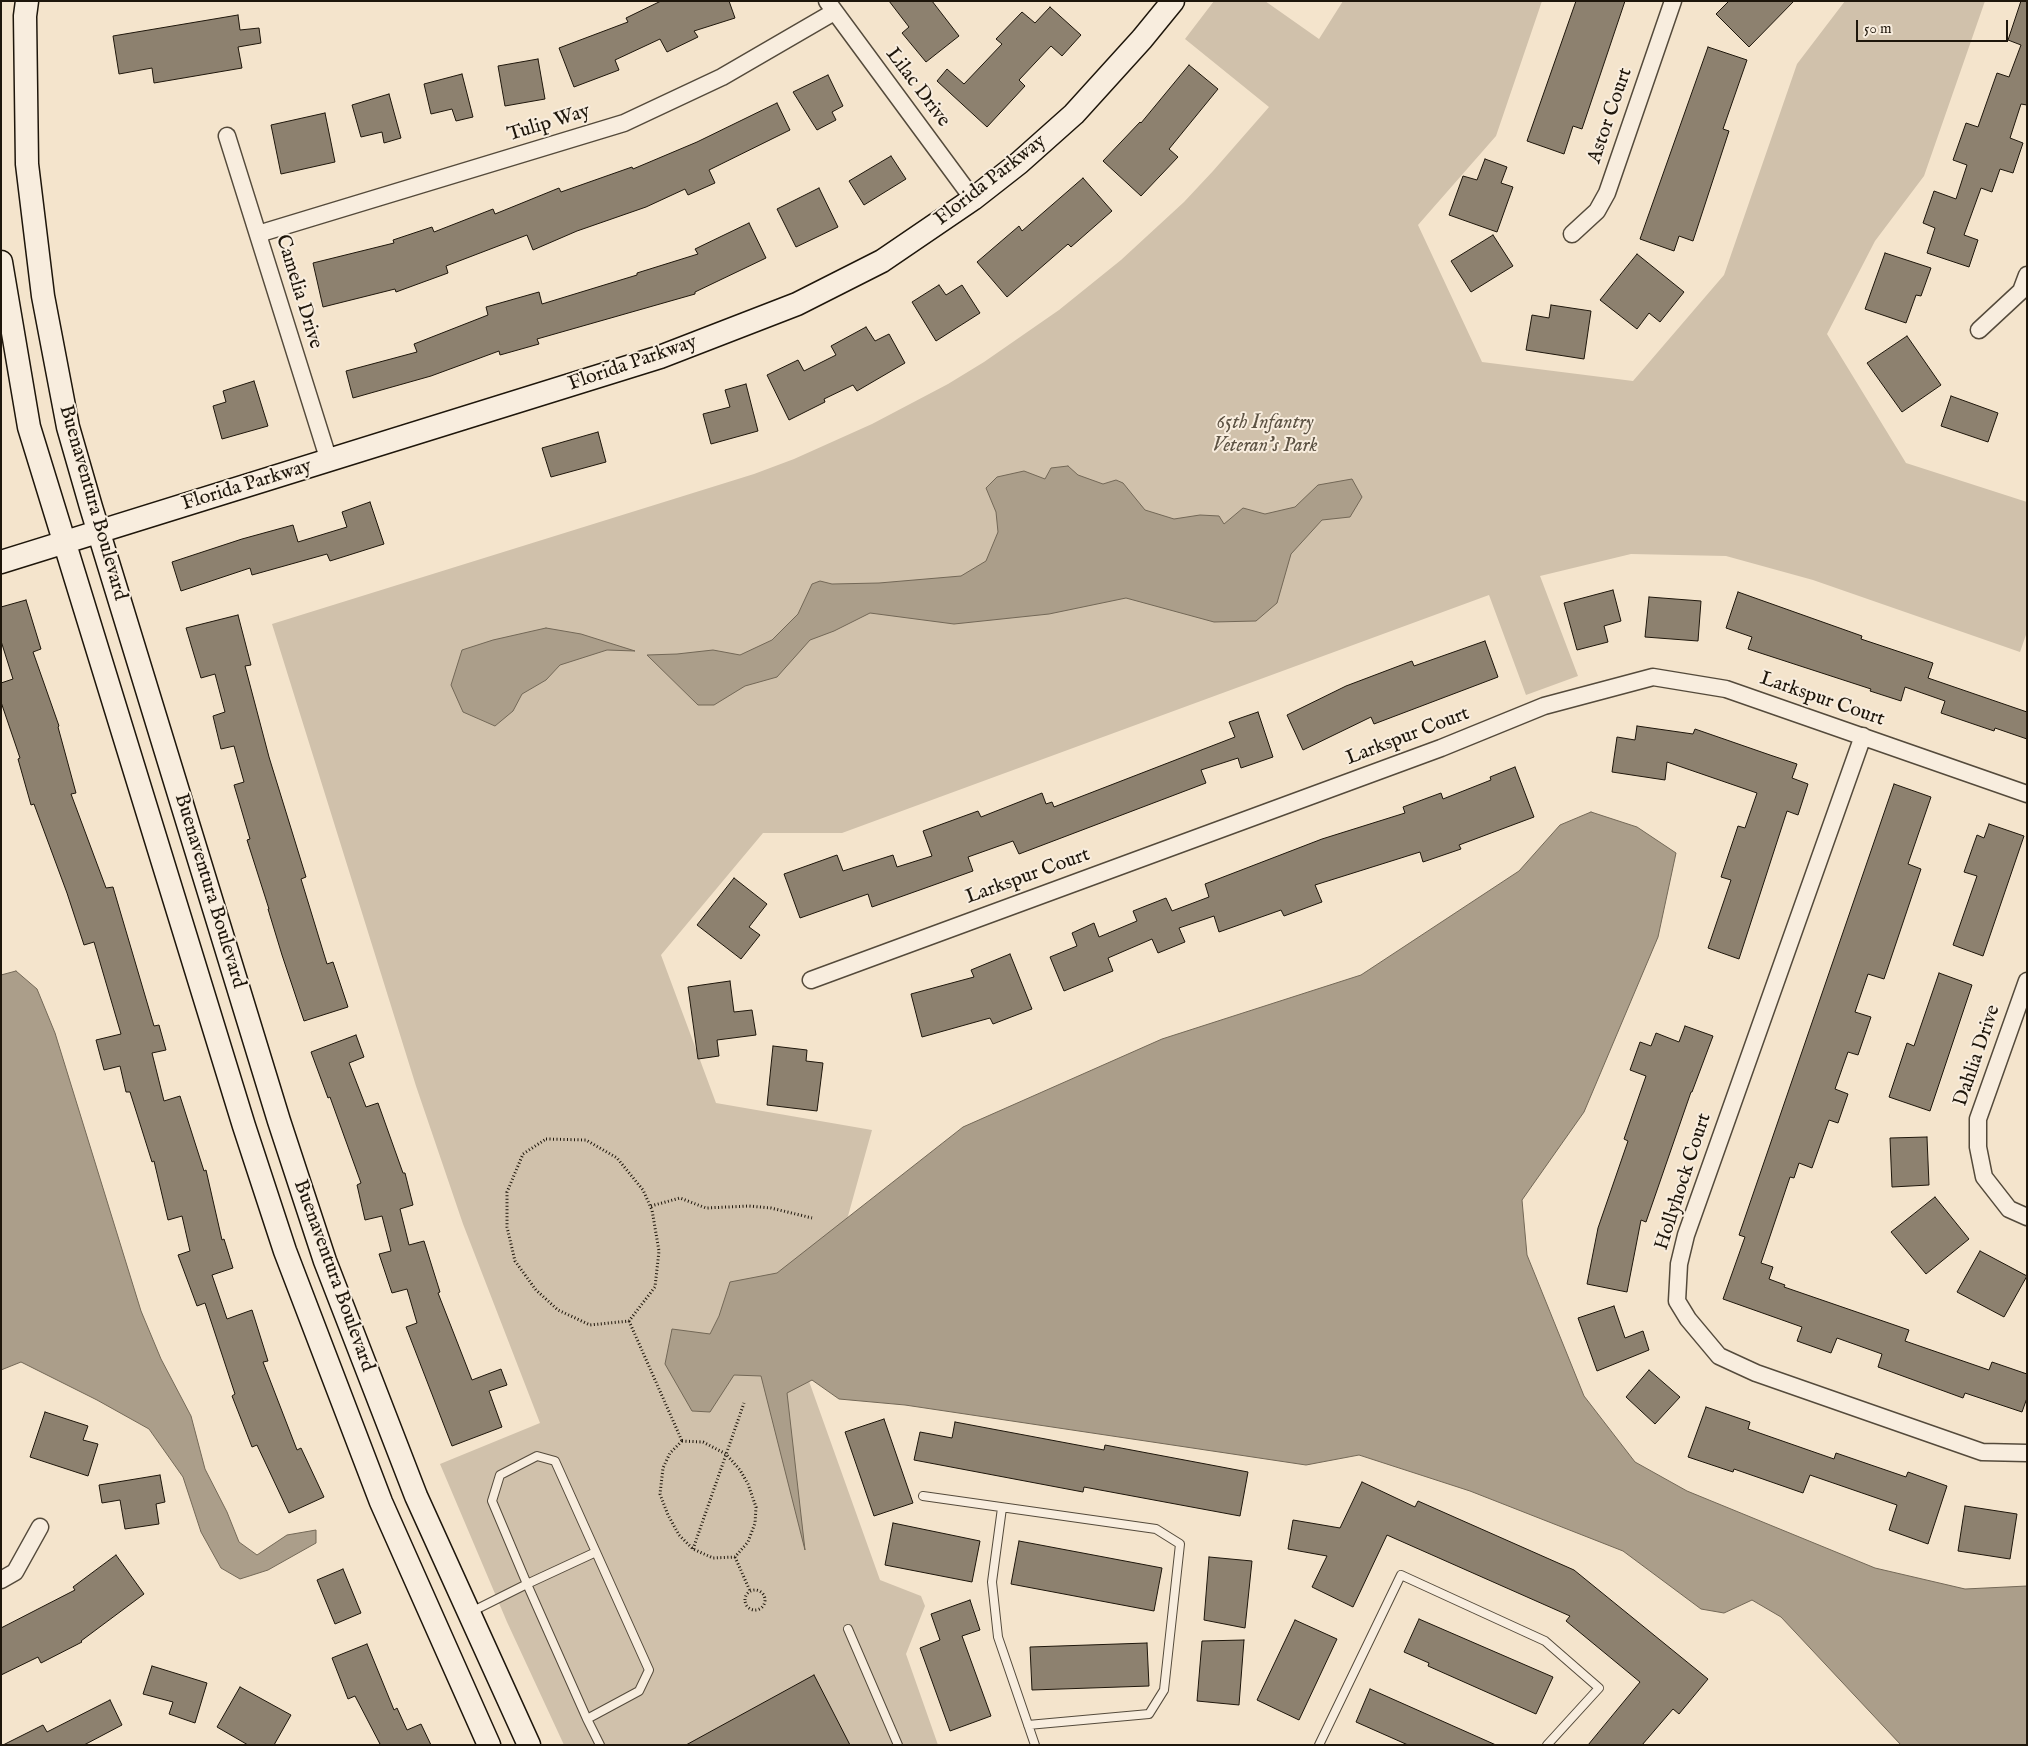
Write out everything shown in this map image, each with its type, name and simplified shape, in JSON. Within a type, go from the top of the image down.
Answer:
[{"type":"main road","name":"Buenaventura Boulevard","points":[[27,1],[25,16],[27,164],[44,296],[68,427],[98,531],[276,1111],[325,1261],[416,1496],[529,1745]]},
{"type":"main road","name":"Florida Parkway","points":[[1,562],[660,356],[797,304],[882,261],[973,199],[1019,164],[1074,114],[1142,39],[1173,1]]},
{"type":"main road","name":"Buenaventura Boulevard","points":[[1,262],[29,427],[244,1126],[285,1251],[381,1502],[489,1745]]},
{"type":"street","name":"Astor Court","points":[[1572,234],[1597,211],[1607,193],[1673,1]]},
{"type":"street","name":"Lilac Drive","points":[[830,6],[973,199]]},
{"type":"street","name":"Tulip Way","points":[[258,234],[624,123],[722,77],[830,6]]},
{"type":"street","name":"Camelia Drive","points":[[227,136],[329,461]]},
{"type":"street","points":[[1979,330],[2021,291],[2027,275]]},
{"type":"street","name":"Larkspur Court","points":[[811,980],[1440,748],[1544,706],[1653,677],[1726,689],[2027,794]]},
{"type":"street","name":"Hollyhock Court","points":[[1863,736],[1686,1235],[1679,1264],[1677,1300],[1688,1319],[1719,1356],[1749,1369],[1982,1452],[2027,1453]]},
{"type":"street","name":"Dahlia Drive","points":[[2027,980],[1978,1119],[1978,1148],[1984,1176],[2009,1209],[2027,1217]]},
{"type":"street","points":[[1,1580],[15,1572],[40,1528]]},
{"type":"lane","points":[[587,1719],[639,1691],[649,1670],[555,1461],[536,1456],[500,1474],[492,1500],[527,1584],[587,1719],[600,1745]]},
{"type":"lane","points":[[923,1496],[1156,1529],[1180,1544],[1164,1690],[1149,1714],[1028,1725]]},
{"type":"lane","points":[[1002,1508],[992,1582],[998,1637],[1035,1745]]},
{"type":"lane","points":[[469,1613],[596,1552]]},
{"type":"lane","points":[[1322,1744],[1401,1575],[1545,1641],[1599,1688],[1547,1745]]},
{"type":"lane","points":[[848,1629],[898,1745]]},
{"type":"path","points":[[546,1139],[586,1140],[617,1158],[643,1190],[650,1206],[659,1251],[655,1287],[629,1321],[590,1326],[558,1310],[536,1290],[515,1261],[507,1227],[507,1192],[522,1154],[546,1139]]},
{"type":"path","points":[[650,1206],[680,1198],[706,1208],[749,1206],[771,1208],[812,1218]]},
{"type":"path","points":[[629,1321],[682,1441]]},
{"type":"path","points":[[693,1549],[744,1404]]},
{"type":"path","points":[[682,1441],[703,1442],[726,1454],[740,1470],[748,1484],[756,1507],[755,1523],[748,1542],[735,1557],[713,1558],[693,1549],[679,1535],[668,1515],[660,1494],[663,1468],[670,1453],[682,1441]]},
{"type":"path","points":[[735,1557],[750,1591]]},
{"type":"path","points":[[756,1590],[762,1593],[765,1598],[761,1609],[756,1611],[750,1610],[745,1606],[744,1600],[750,1591],[756,1590]]},
{"type":"green space","name":"65th Infantry Veteran's Park","points":[[1214,1],[1265,1],[1319,39],[1343,1],[1542,1],[1496,136],[1418,225],[1482,362],[1633,381],[1724,275],[1797,64],[1845,1],[1985,1],[1924,176],[1875,241],[1827,334],[1906,463],[2027,502],[2027,632],[2020,652],[1813,580],[1726,556],[1631,554],[1540,576],[1578,676],[1526,695],[1489,595],[842,833],[763,833],[661,955],[716,1103],[872,1130],[805,1370],[880,1580],[921,1596],[925,1606],[906,1654],[938,1745],[564,1745],[507,1622],[440,1464],[540,1423],[463,1224],[416,1086],[272,624],[754,474],[794,459],[872,424],[948,384],[984,362],[1059,310],[1121,260],[1184,202],[1269,107],[1185,39]]},
{"type":"shaded area","points":[[1068,466],[1078,475],[1103,484],[1116,480],[1123,483],[1145,510],[1174,519],[1200,515],[1219,516],[1224,524],[1243,508],[1265,514],[1295,507],[1318,485],[1352,479],[1362,497],[1350,517],[1322,520],[1291,554],[1277,603],[1256,621],[1214,622],[1126,598],[1049,614],[954,624],[870,613],[834,631],[810,640],[777,677],[745,686],[714,705],[698,705],[647,655],[713,650],[740,655],[772,640],[798,614],[812,584],[820,581],[832,584],[879,583],[961,576],[986,561],[998,532],[996,512],[986,488],[997,477],[1024,471],[1045,479],[1051,468]]},
{"type":"shaded area","points":[[546,628],[581,634],[635,651],[607,650],[560,665],[546,680],[522,694],[513,711],[495,726],[463,712],[451,685],[462,650],[493,640]]},
{"type":"shaded area","points":[[1591,812],[1637,827],[1676,853],[1658,937],[1584,1112],[1522,1200],[1527,1255],[1584,1396],[1635,1462],[1687,1491],[1875,1568],[1965,1589],[2027,1586],[2027,1745],[1901,1745],[1781,1617],[1752,1600],[1724,1613],[1701,1609],[1623,1551],[1470,1491],[1359,1455],[1306,1465],[905,1405],[839,1399],[812,1380],[787,1393],[805,1550],[761,1376],[734,1375],[710,1412],[692,1411],[665,1364],[672,1329],[710,1334],[719,1316],[730,1282],[777,1273],[963,1127],[1162,1039],[1361,975],[1519,871],[1560,825]]},
{"type":"shaded area","points":[[16,971],[37,989],[55,1033],[141,1311],[161,1359],[191,1416],[205,1469],[227,1512],[239,1542],[257,1555],[287,1535],[316,1530],[316,1543],[268,1570],[240,1579],[221,1568],[201,1532],[183,1477],[149,1429],[97,1400],[21,1362],[1,1370],[1,975]]},
{"type":"building","points":[[661,1],[729,1],[735,18],[694,31],[698,37],[667,52],[660,39],[615,60],[619,70],[574,87],[559,48],[628,22],[626,18]]},
{"type":"building","points":[[889,1],[932,1],[959,36],[926,62],[902,33],[909,27]]},
{"type":"building","points":[[1576,1],[1625,1],[1582,129],[1573,126],[1564,154],[1527,141]]},
{"type":"building","points":[[1729,1],[1794,1],[1749,47],[1716,14]]},
{"type":"building","points":[[2021,1],[2027,1],[2027,105],[2021,104],[2010,138],[2023,143],[2013,173],[2000,169],[1992,192],[1981,188],[1964,235],[1978,240],[1969,267],[1927,253],[1935,228],[1923,223],[1934,191],[1956,199],[1967,165],[1953,160],[1966,123],[1978,127],[1997,73],[2009,77],[2021,45],[2008,40]]},
{"type":"building","points":[[1050,7],[1081,35],[1062,56],[1051,46],[1019,80],[1025,86],[987,127],[937,81],[947,69],[964,84],[1002,44],[996,39],[1022,12],[1035,23]]},
{"type":"building","points":[[238,15],[240,30],[259,28],[261,43],[238,47],[242,68],[154,83],[152,68],[119,74],[113,36]]},
{"type":"building","points":[[1708,47],[1747,60],[1723,129],[1729,131],[1693,241],[1679,236],[1674,251],[1640,239]]},
{"type":"building","points":[[538,59],[545,99],[505,106],[498,66]]},
{"type":"building","points":[[1189,65],[1218,89],[1169,149],[1178,157],[1141,196],[1103,161],[1141,123]]},
{"type":"building","points":[[462,74],[473,117],[456,121],[452,109],[431,114],[424,84]]},
{"type":"building","points":[[828,75],[843,106],[832,112],[836,120],[817,130],[793,92]]},
{"type":"building","points":[[389,94],[401,138],[384,143],[382,132],[361,137],[352,105]]},
{"type":"building","points":[[777,103],[790,130],[709,170],[715,183],[688,195],[685,189],[646,207],[577,231],[533,250],[527,235],[446,266],[448,273],[396,292],[395,289],[323,307],[313,263],[394,243],[393,240],[432,227],[434,232],[493,209],[495,214],[559,188],[561,192],[632,167],[633,169],[697,142]]},
{"type":"building","points":[[325,113],[335,162],[281,174],[271,125]]},
{"type":"building","points":[[891,156],[906,179],[864,205],[849,181]]},
{"type":"building","points":[[1485,159],[1507,167],[1501,183],[1513,187],[1497,232],[1449,215],[1463,176],[1477,180]]},
{"type":"building","points":[[1083,178],[1112,211],[1071,247],[1068,244],[1007,297],[977,262],[1019,226],[1022,231]]},
{"type":"building","points":[[819,188],[838,227],[796,247],[777,209]]},
{"type":"building","points":[[749,223],[766,258],[695,292],[695,294],[537,339],[539,344],[500,355],[499,351],[431,376],[353,398],[346,371],[417,352],[414,344],[488,315],[486,307],[539,292],[542,304],[637,275],[637,273],[698,254],[695,249]]},
{"type":"building","points":[[1493,235],[1513,266],[1471,292],[1451,261]]},
{"type":"building","points":[[1885,253],[1931,268],[1921,296],[1916,295],[1906,323],[1865,309]]},
{"type":"building","points":[[1637,254],[1684,292],[1660,322],[1649,313],[1637,329],[1600,300]]},
{"type":"building","points":[[939,285],[946,295],[962,285],[980,313],[936,341],[912,302]]},
{"type":"building","points":[[1551,305],[1591,311],[1584,359],[1526,350],[1532,315],[1549,318]]},
{"type":"building","points":[[866,327],[875,341],[889,334],[905,363],[857,391],[853,385],[824,399],[825,402],[789,420],[767,375],[798,360],[804,371],[836,355],[831,346]]},
{"type":"building","points":[[1907,336],[1941,385],[1902,412],[1867,363]]},
{"type":"building","points":[[254,381],[268,426],[222,439],[213,406],[226,402],[223,391]]},
{"type":"building","points":[[746,384],[758,431],[711,444],[703,414],[730,407],[725,390]]},
{"type":"building","points":[[1951,396],[1998,413],[1988,442],[1941,426]]},
{"type":"building","points":[[598,432],[606,462],[551,477],[542,448]]},
{"type":"building","points":[[370,502],[384,544],[330,561],[327,554],[252,575],[250,568],[181,591],[172,562],[242,539],[293,525],[298,542],[347,527],[342,512]]},
{"type":"building","points":[[1613,590],[1621,621],[1604,626],[1608,642],[1577,650],[1564,603]]},
{"type":"building","points":[[1738,592],[1862,636],[1861,639],[1933,663],[1928,678],[2027,712],[2027,739],[1995,728],[1994,731],[1941,713],[1945,701],[1905,687],[1901,701],[1870,691],[1871,689],[1748,649],[1752,637],[1726,628]]},
{"type":"building","points":[[1649,597],[1701,601],[1698,641],[1645,637]]},
{"type":"building","points":[[26,600],[41,649],[33,652],[59,726],[76,793],[71,794],[106,888],[113,887],[154,1026],[159,1025],[166,1050],[152,1053],[164,1101],[180,1096],[204,1171],[206,1170],[222,1240],[224,1239],[233,1268],[212,1275],[227,1319],[252,1310],[268,1361],[263,1362],[297,1450],[301,1448],[324,1497],[289,1513],[257,1445],[252,1447],[232,1396],[235,1394],[205,1303],[197,1306],[178,1255],[190,1251],[182,1216],[168,1220],[154,1161],[152,1162],[130,1092],[126,1092],[120,1066],[104,1070],[96,1040],[121,1034],[94,942],[84,945],[34,804],[31,805],[18,759],[20,758],[1,702],[1,683],[13,679],[1,641],[1,607]]},
{"type":"building","points":[[238,615],[251,665],[245,666],[269,757],[306,877],[301,879],[327,964],[333,962],[348,1007],[304,1021],[247,840],[250,839],[234,785],[244,782],[234,746],[221,749],[213,716],[225,712],[215,674],[201,678],[186,628]]},
{"type":"building","points":[[1485,641],[1498,677],[1374,724],[1371,717],[1303,750],[1287,715],[1346,686],[1412,661],[1414,666]]},
{"type":"building","points":[[1258,712],[1273,757],[1241,768],[1238,758],[1201,770],[1206,783],[1019,854],[1013,841],[968,857],[973,871],[872,907],[868,894],[800,918],[784,874],[837,855],[843,871],[893,855],[897,867],[932,856],[923,831],[978,811],[981,817],[1042,793],[1046,804],[1052,802],[1054,807],[1235,737],[1229,722]]},
{"type":"building","points":[[1637,726],[1693,734],[1695,729],[1797,764],[1792,778],[1808,784],[1798,815],[1787,811],[1739,959],[1708,948],[1731,880],[1721,877],[1738,826],[1745,828],[1757,793],[1667,762],[1665,780],[1612,772],[1617,737],[1635,740]]},
{"type":"building","points":[[1515,767],[1534,817],[1459,845],[1461,849],[1423,862],[1420,852],[1315,885],[1322,902],[1284,916],[1281,910],[1219,932],[1214,916],[1179,928],[1185,942],[1158,953],[1152,939],[1108,958],[1113,971],[1064,991],[1050,957],[1077,946],[1072,933],[1094,923],[1099,937],[1137,921],[1133,911],[1166,898],[1172,911],[1209,897],[1205,884],[1322,839],[1405,813],[1403,807],[1441,793],[1443,799],[1491,780],[1490,777]]},
{"type":"building","points":[[1894,784],[1931,797],[1908,864],[1921,869],[1884,979],[1868,974],[1855,1012],[1871,1017],[1858,1055],[1848,1052],[1835,1089],[1848,1094],[1838,1123],[1829,1120],[1812,1168],[1799,1163],[1794,1178],[1790,1177],[1761,1263],[1773,1267],[1769,1279],[1785,1285],[1784,1287],[1909,1330],[1905,1341],[1989,1370],[1992,1362],[2027,1374],[2027,1398],[2022,1412],[1965,1393],[1963,1398],[1878,1367],[1882,1354],[1837,1338],[1831,1353],[1797,1341],[1802,1327],[1723,1299],[1745,1237],[1739,1235]]},
{"type":"building","points":[[1989,824],[2024,836],[1983,956],[1953,945],[1977,876],[1964,872],[1977,835],[1984,838]]},
{"type":"building","points":[[734,878],[767,904],[749,927],[760,935],[741,959],[697,925]]},
{"type":"building","points":[[1010,954],[1032,1009],[993,1024],[990,1018],[922,1037],[911,994],[974,977],[971,970]]},
{"type":"building","points":[[1939,973],[1972,985],[1930,1111],[1889,1097],[1907,1043],[1914,1046]]},
{"type":"building","points":[[730,981],[734,1012],[752,1010],[756,1035],[717,1040],[719,1056],[698,1059],[688,987]]},
{"type":"building","points":[[1685,1026],[1713,1036],[1691,1092],[1646,1222],[1641,1220],[1627,1292],[1587,1284],[1598,1228],[1628,1141],[1624,1139],[1646,1076],[1630,1070],[1640,1042],[1651,1046],[1656,1033],[1679,1042]]},
{"type":"building","points":[[356,1035],[364,1057],[349,1063],[366,1107],[378,1103],[403,1173],[405,1173],[413,1205],[400,1209],[409,1245],[424,1241],[440,1292],[438,1293],[472,1380],[501,1369],[507,1385],[489,1391],[502,1427],[452,1446],[406,1327],[417,1323],[407,1289],[392,1293],[379,1254],[391,1251],[382,1216],[365,1220],[357,1185],[361,1183],[330,1097],[328,1098],[311,1052]]},
{"type":"building","points":[[773,1046],[807,1050],[806,1061],[823,1063],[817,1111],[767,1105]]},
{"type":"building","points":[[1927,1137],[1929,1185],[1892,1187],[1890,1138]]},
{"type":"building","points":[[1935,1197],[1969,1239],[1926,1274],[1891,1232]]},
{"type":"building","points":[[1980,1251],[2027,1276],[2004,1317],[1957,1292]]},
{"type":"building","points":[[1614,1306],[1625,1338],[1643,1331],[1649,1350],[1597,1371],[1578,1318]]},
{"type":"building","points":[[1649,1370],[1680,1397],[1655,1424],[1626,1397]]},
{"type":"building","points":[[1706,1407],[1750,1422],[1748,1429],[1834,1459],[1836,1453],[1906,1477],[1908,1472],[1947,1486],[1928,1544],[1889,1530],[1897,1505],[1810,1475],[1803,1493],[1734,1469],[1733,1472],[1688,1457]]},
{"type":"building","points":[[45,1412],[88,1426],[83,1440],[98,1444],[88,1476],[30,1457]]},
{"type":"building","points":[[884,1419],[913,1503],[874,1516],[845,1432]]},
{"type":"building","points":[[955,1422],[1104,1450],[1105,1445],[1248,1472],[1240,1516],[1084,1487],[1083,1492],[914,1460],[920,1432],[952,1438]]},
{"type":"building","points":[[160,1475],[165,1502],[156,1504],[159,1524],[125,1529],[120,1500],[102,1503],[99,1485]]},
{"type":"building","points":[[1362,1482],[1415,1507],[1418,1501],[1574,1570],[1708,1679],[1679,1714],[1673,1709],[1642,1745],[1588,1745],[1640,1682],[1566,1621],[1570,1616],[1387,1535],[1353,1607],[1312,1587],[1327,1556],[1288,1549],[1293,1520],[1340,1528]]},
{"type":"building","points":[[1965,1506],[2017,1514],[2010,1559],[1958,1551]]},
{"type":"building","points":[[893,1523],[980,1541],[972,1582],[885,1565]]},
{"type":"building","points":[[1019,1541],[1162,1568],[1154,1611],[1011,1584]]},
{"type":"building","points":[[116,1555],[144,1594],[82,1642],[41,1663],[38,1657],[1,1675],[1,1628],[75,1590],[73,1587]]},
{"type":"building","points":[[1209,1557],[1252,1561],[1245,1628],[1204,1620]]},
{"type":"building","points":[[343,1569],[361,1613],[335,1624],[317,1580]]},
{"type":"building","points":[[970,1600],[980,1630],[962,1636],[991,1716],[950,1731],[920,1648],[940,1640],[931,1614]]},
{"type":"building","points":[[1419,1619],[1553,1677],[1536,1714],[1428,1666],[1429,1663],[1404,1652]]},
{"type":"building","points":[[1295,1620],[1337,1639],[1299,1720],[1257,1700]]},
{"type":"building","points":[[1244,1640],[1239,1705],[1197,1701],[1202,1641]]},
{"type":"building","points":[[1147,1643],[1149,1686],[1032,1690],[1030,1647]]},
{"type":"building","points":[[367,1644],[394,1710],[397,1708],[407,1730],[421,1724],[431,1745],[378,1745],[380,1744],[355,1696],[348,1699],[332,1658]]},
{"type":"building","points":[[152,1666],[207,1683],[195,1723],[169,1714],[173,1702],[143,1694]]},
{"type":"building","points":[[814,1675],[850,1745],[686,1745]]},
{"type":"building","points":[[240,1687],[291,1715],[274,1745],[248,1745],[217,1727]]},
{"type":"building","points":[[1370,1689],[1496,1745],[1408,1745],[1356,1722]]},
{"type":"building","points":[[110,1700],[122,1725],[84,1745],[3,1745],[43,1725],[47,1732]]}]
